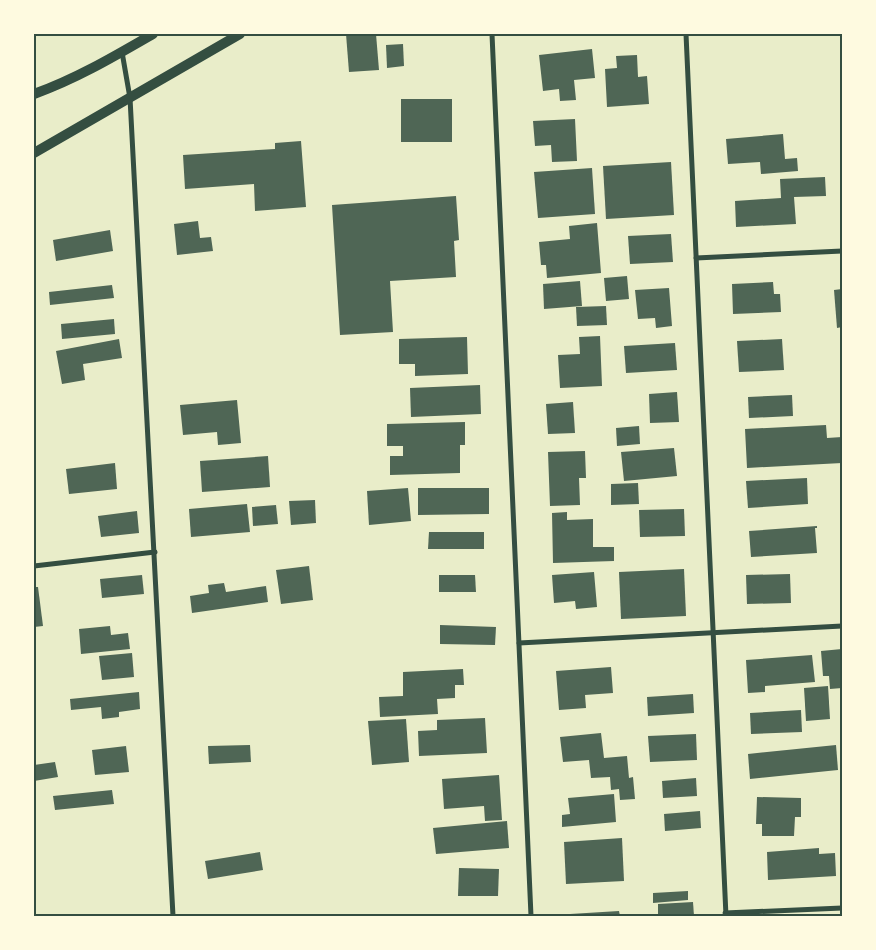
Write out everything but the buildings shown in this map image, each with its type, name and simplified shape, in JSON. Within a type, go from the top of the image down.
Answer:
[{"type":"main road","points":[[34,94],[122,52],[153,34]]},
{"type":"main road","points":[[34,153],[240,34]]},
{"type":"street","points":[[492,34],[531,916]]},
{"type":"street","points":[[686,34],[725,915],[842,908]]},
{"type":"street","points":[[122,52],[130,98],[173,916]]},
{"type":"street","points":[[696,258],[842,251]]},
{"type":"street","points":[[34,566],[155,552]]},
{"type":"street","points":[[519,643],[842,626]]}]
